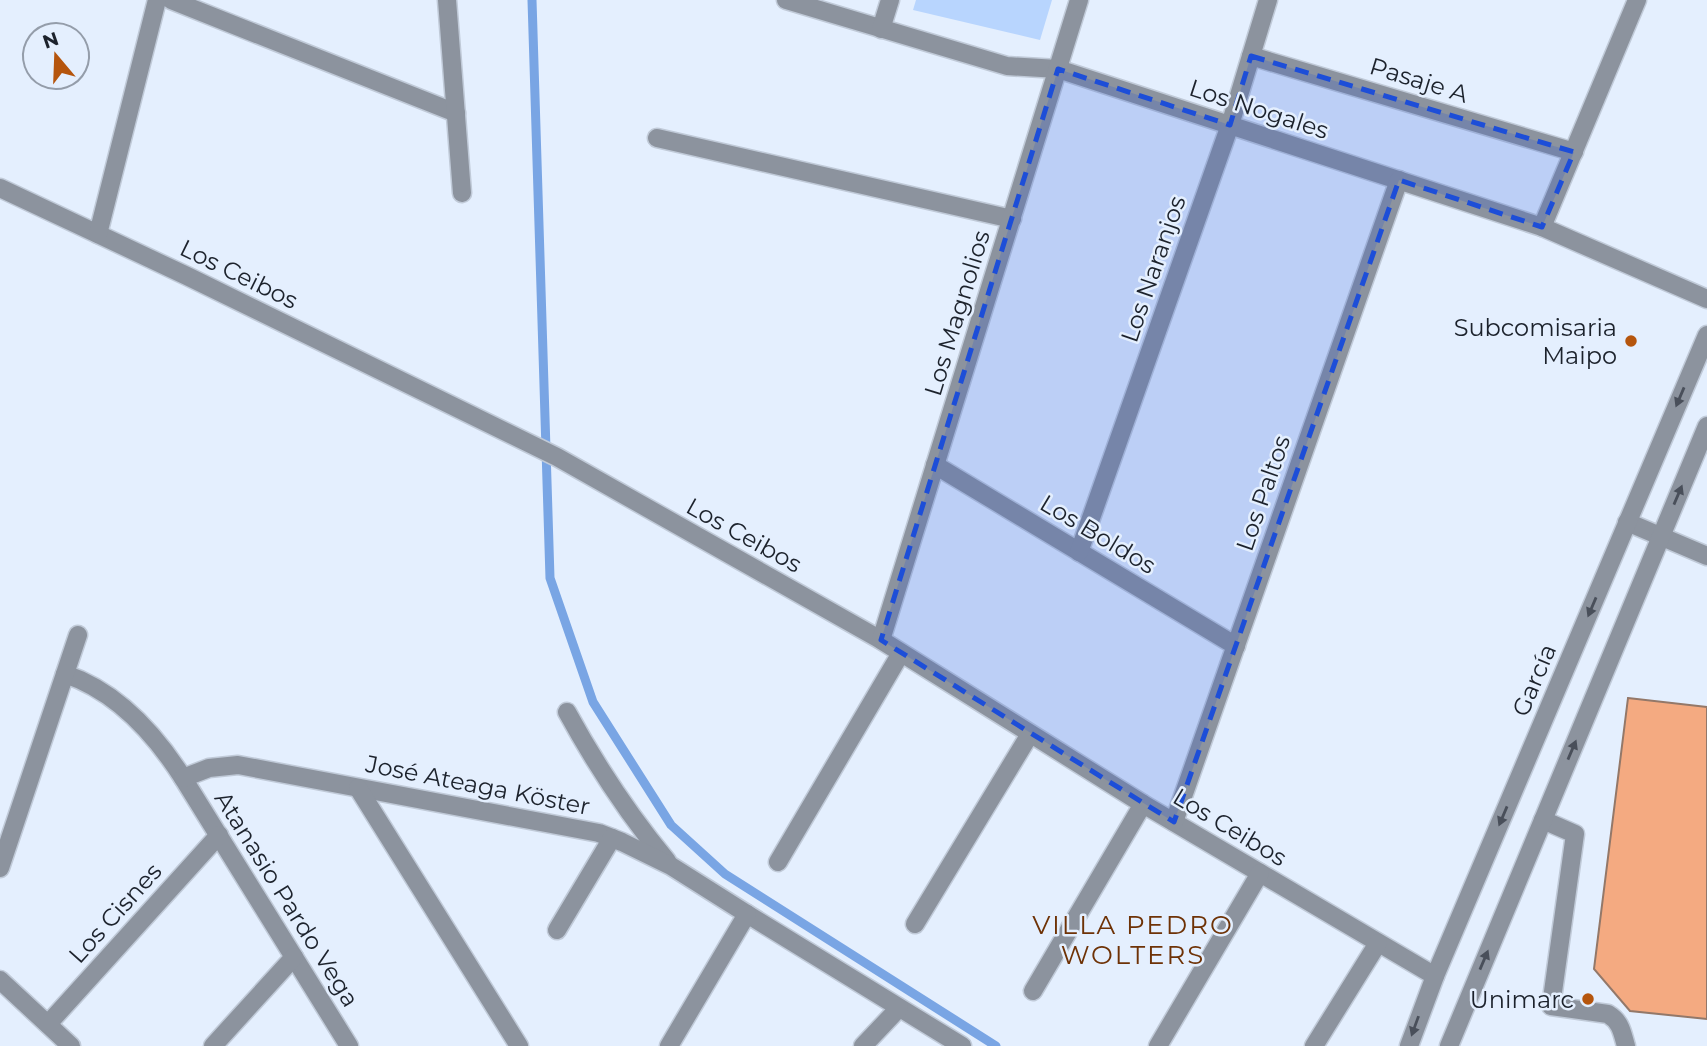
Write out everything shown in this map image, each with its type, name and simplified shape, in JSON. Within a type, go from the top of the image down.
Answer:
[{"type":"street","points":[[98,234],[157,0]]},
{"type":"street","points":[[171,0],[456,113]]},
{"type":"street","points":[[447,0],[462,192]]},
{"type":"street","name":"Los Nogales","points":[[786,0],[1007,66],[1058,69],[1542,227],[1707,299]]},
{"type":"street","points":[[881,29],[890,0]]},
{"type":"street","name":"Los Magnolios","points":[[880,640],[1079,0]]},
{"type":"street","name":"Los Naranjos","points":[[1079,552],[1230,125],[1268,0]]},
{"type":"street","points":[[1542,227],[1636,0]]},
{"type":"street","name":"Pasaje A","points":[[1251,56],[1574,152]]},
{"type":"street","points":[[657,138],[1012,219]]},
{"type":"street","name":"Los Paltos","points":[[1174,822],[1399,180]]},
{"type":"street","name":"Los Ceibos","points":[[0,188],[557,457],[880,640],[1143,804],[1435,976]]},
{"type":"street","name":"García","points":[[1409,1046],[1435,976],[1707,335]]},
{"type":"street","points":[[1450,1046],[1707,426]]},
{"type":"street","name":"Los Boldos","points":[[935,465],[1236,646]]},
{"type":"street","points":[[1627,523],[1707,556]]},
{"type":"street","points":[[0,868],[78,635]]},
{"type":"street","points":[[778,862],[901,653]]},
{"type":"street","name":"Atanasio Pardo Vega","points":[[65,674],[93,686],[129,713],[157,741],[219,835],[349,1046]]},
{"type":"street","points":[[567,712],[612,789],[671,866]]},
{"type":"street","points":[[915,924],[1030,734]]},
{"type":"street","name":"José Ateaga Köster","points":[[183,778],[209,768],[239,765],[584,830],[612,838],[671,866],[962,1046]]},
{"type":"street","points":[[358,788],[519,1046]]},
{"type":"street","points":[[1033,990],[1143,804]]},
{"type":"street","points":[[1543,820],[1575,834],[1551,1006],[1608,1014],[1619,1023],[1626,1046]]},
{"type":"street","name":"Los Cisnes","points":[[48,1024],[219,835]]},
{"type":"street","points":[[557,930],[612,838]]},
{"type":"street","points":[[1158,1046],[1260,873]]},
{"type":"street","points":[[669,1046],[747,914]]},
{"type":"street","points":[[1314,1046],[1378,943]]},
{"type":"street","points":[[213,1046],[294,957]]},
{"type":"street","points":[[0,980],[71,1046]]},
{"type":"street","points":[[863,1046],[899,1008]]},
{"type":"highlighted area","points":[[1251,56],[1574,152],[1542,227],[1399,180],[1174,822],[881,640],[1058,69],[1230,125]]},
{"type":"shaded area","points":[[916,0],[1052,0],[1040,40],[913,10]]},
{"type":"building","points":[[1628,698],[1707,707],[1707,1019],[1630,1011],[1594,969]]},
{"type":"waterway","points":[[532,0],[550,578],[593,702],[671,825],[725,874],[996,1046]]},
{"type":"place","name":"Subcomisaria Maipo","points":[[1631,341]]},
{"type":"place","name":"Unimarc","points":[[1588,999]]},
{"type":"district","name":"VILLA PEDRO WOLTERS","points":[[1133,940]]}]
